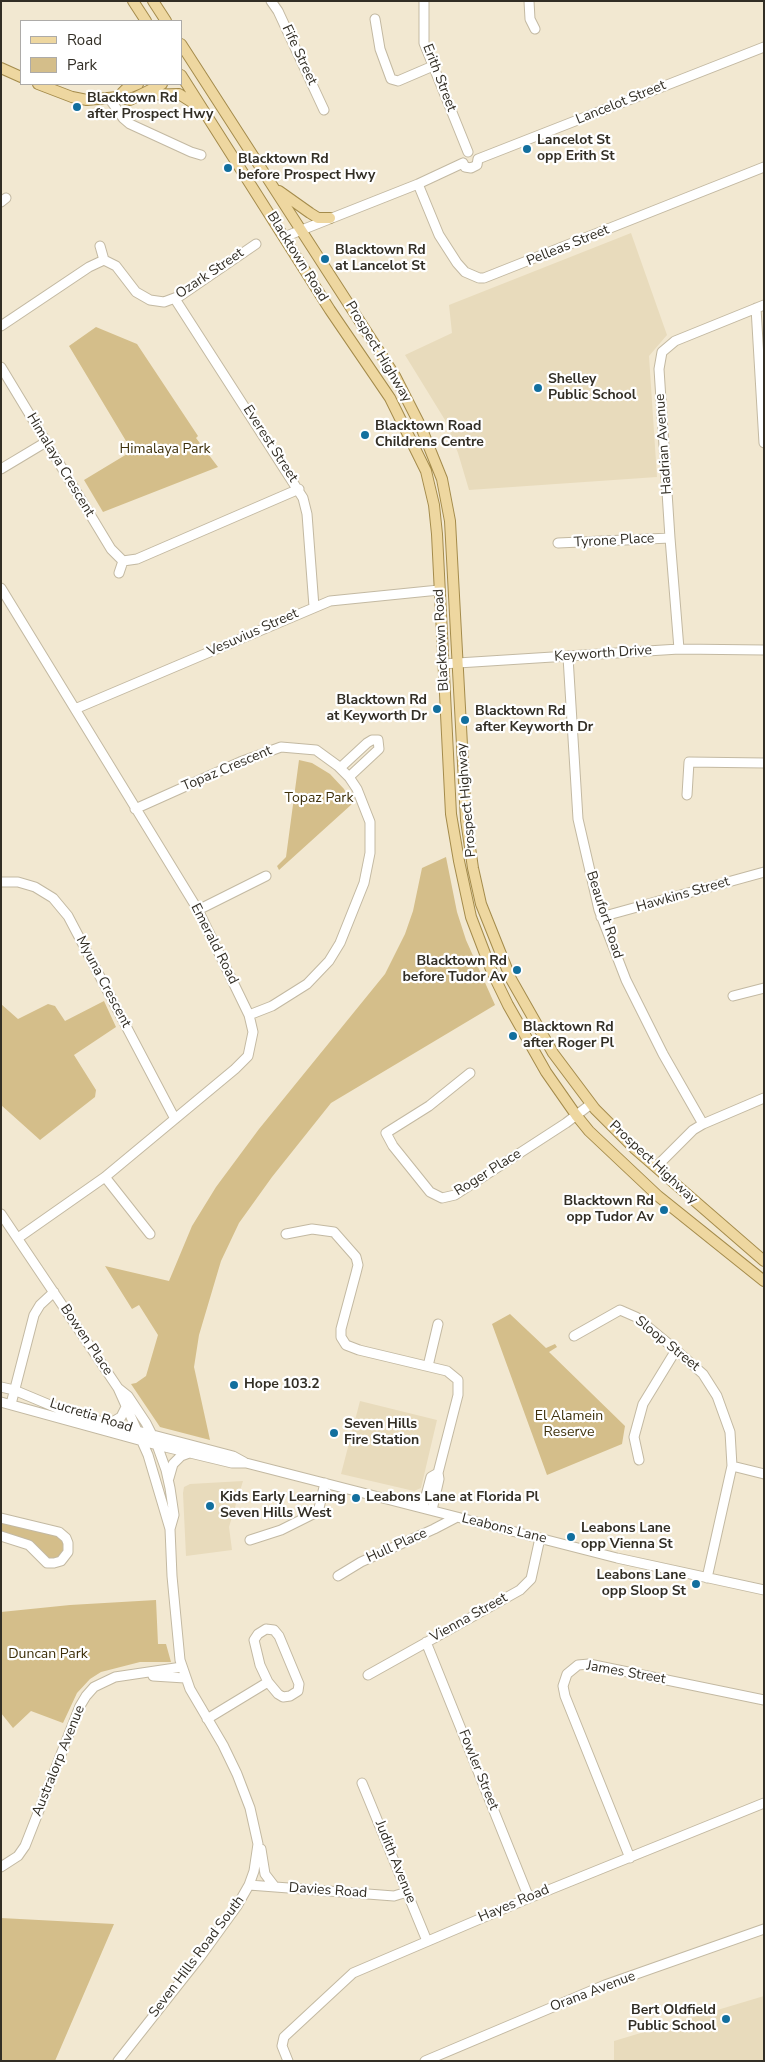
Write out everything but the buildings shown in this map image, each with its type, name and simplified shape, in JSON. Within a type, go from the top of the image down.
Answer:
[{"type":"main road","points":[[133,1],[145,20]]},
{"type":"main road","points":[[153,1],[165,20]]},
{"type":"main road","name":"Prospect Highway","points":[[184,56],[194,64],[395,376],[421,427],[442,479],[450,521],[466,820],[473,868],[481,904],[516,988],[552,1054],[591,1104],[635,1149],[764,1261]]},
{"type":"main road","points":[[182,72],[194,64]]},
{"type":"main road","points":[[1,68],[20,77]]},
{"type":"main road","name":"Blacktown Road","points":[[182,75],[284,237],[390,398],[423,464],[434,505],[451,814],[463,884],[471,917],[492,972],[522,1032],[546,1072],[576,1115],[603,1145],[658,1196],[764,1281]]},
{"type":"main road","points":[[40,85],[72,98],[87,100],[114,97],[130,100],[160,85]]},
{"type":"main road","points":[[114,97],[123,85]]},
{"type":"main road","points":[[114,97],[126,88],[135,85]]},
{"type":"main road","points":[[142,95],[179,94],[204,110]]},
{"type":"main road","points":[[274,188],[310,214],[318,218],[330,218]]},
{"type":"street","name":"Erith Street","points":[[424,1],[423,36],[432,66],[468,152]]},
{"type":"street","points":[[530,1],[530,19],[535,29]]},
{"type":"street","name":"Fife Street","points":[[273,2],[324,110]]},
{"type":"street","points":[[375,19],[380,49],[391,79],[398,81],[432,66]]},
{"type":"street","name":"Lancelot Street","points":[[478,159],[764,47]]},
{"type":"street","points":[[114,97],[123,118],[130,124],[201,155]]},
{"type":"street","points":[[468,152],[476,154],[478,159],[477,165],[472,168],[466,167],[463,163],[462,158],[468,152]]},
{"type":"street","points":[[284,237],[418,184],[463,163]]},
{"type":"street","name":"Pelleas Street","points":[[418,184],[439,235],[457,263],[465,272],[479,278],[484,278],[764,167]]},
{"type":"street","name":"Ozark Street","points":[[104,260],[116,266],[129,284],[142,297],[164,302],[175,299],[256,244]]},
{"type":"street","points":[[1,326],[89,267],[104,260],[100,246]]},
{"type":"street","name":"Everest Street","points":[[175,299],[299,489],[306,514],[314,606]]},
{"type":"street","points":[[760,306],[764,442]]},
{"type":"street","name":"Hadrian Avenue","points":[[679,648],[659,369],[662,352],[675,341],[760,306]]},
{"type":"street","name":"Himalaya Crescent","points":[[1,367],[111,548],[123,561]]},
{"type":"street","points":[[1,469],[46,442]]},
{"type":"street","points":[[118,573],[123,561],[138,559],[299,489]]},
{"type":"street","name":"Tyrone Place","points":[[558,543],[670,538]]},
{"type":"street","name":"Emerald Road","points":[[1,588],[198,910],[250,1015],[253,1032],[248,1056],[105,1177],[18,1238]]},
{"type":"street","name":"Vesuvius Street","points":[[75,709],[314,606],[346,598],[439,590]]},
{"type":"street","name":"Keyworth Drive","points":[[442,664],[568,657],[679,648],[764,650]]},
{"type":"street","name":"Beaufort Road","points":[[568,657],[578,819],[587,865],[601,917],[626,980],[663,1054],[703,1124]]},
{"type":"street","points":[[340,768],[367,743],[372,740],[378,740],[379,749],[350,777]]},
{"type":"street","name":"Topaz Crescent","points":[[135,809],[240,762],[281,747],[316,750],[350,777],[370,822],[370,853],[364,883],[348,926],[329,961],[307,984],[272,1006],[250,1015]]},
{"type":"street","points":[[687,795],[689,762],[764,764]]},
{"type":"street","name":"Hawkins Street","points":[[601,917],[764,872]]},
{"type":"street","points":[[198,910],[266,876]]},
{"type":"street","name":"Myuna Crescent","points":[[1,882],[18,882],[35,887],[53,898],[68,916],[175,1119]]},
{"type":"street","points":[[733,996],[764,988]]},
{"type":"street","name":"Roger Place","points":[[470,1073],[429,1106],[386,1133],[393,1146],[430,1192],[442,1198],[455,1195],[591,1104]]},
{"type":"street","points":[[656,1167],[684,1138],[703,1124],[764,1098]]},
{"type":"street","points":[[105,1177],[150,1234]]},
{"type":"street","name":"Bowen Place","points":[[1,1214],[5,1228],[18,1238],[118,1388],[139,1431]]},
{"type":"street","points":[[286,1234],[312,1229],[334,1232],[356,1257],[356,1273],[341,1329],[341,1337],[346,1345],[359,1350],[447,1371],[458,1380],[458,1395],[438,1473],[439,1479],[428,1509]]},
{"type":"street","points":[[11,1404],[34,1315],[40,1305],[54,1292]]},
{"type":"street","name":"Sloop Street","points":[[574,1336],[620,1310],[636,1317],[676,1350],[703,1374],[717,1396],[730,1432],[732,1466],[706,1578]]},
{"type":"street","points":[[428,1366],[438,1324]]},
{"type":"street","points":[[640,1460],[634,1437],[642,1404],[676,1350]]},
{"type":"street","name":"Lucretia Road","points":[[1,1387],[14,1390],[69,1413],[153,1435]]},
{"type":"street","name":"Bowen Place","points":[[118,1388],[128,1396],[153,1435],[157,1445]]},
{"type":"street","name":"Lucretia Road","points":[[1,1402],[142,1441]]},
{"type":"street","points":[[109,1424],[121,1416],[126,1407]]},
{"type":"street","name":"Seven Hills Road South","points":[[118,2061],[205,1951],[249,1885],[257,1862],[258,1844],[255,1826],[244,1791],[230,1758],[185,1678],[178,1649],[174,1611],[170,1529],[155,1474],[139,1431]]},
{"type":"street","name":"Leabons Lane","points":[[153,1435],[233,1456],[246,1463]]},
{"type":"street","name":"Leabons Lane","points":[[142,1441],[189,1453],[246,1463],[540,1538],[764,1590]]},
{"type":"street","name":"Seven Hills Road South","points":[[157,1445],[168,1480],[174,1515],[170,1529]]},
{"type":"street","points":[[168,1480],[173,1464],[181,1456],[189,1453]]},
{"type":"street","points":[[732,1466],[764,1474]]},
{"type":"street","points":[[250,1540],[287,1528],[315,1513],[325,1483]]},
{"type":"street","name":"Hull Place","points":[[338,1576],[361,1562],[456,1517]]},
{"type":"street","points":[[1,1518],[59,1532],[66,1538],[68,1552],[61,1561],[47,1563],[41,1559],[32,1546],[1,1536]]},
{"type":"street","name":"Vienna Street","points":[[368,1675],[520,1590],[531,1579],[540,1538]]},
{"type":"street","points":[[269,1629],[274,1630],[279,1636],[299,1684],[295,1694],[283,1697],[268,1682],[260,1665],[254,1640],[260,1632],[269,1629]]},
{"type":"street","name":"Fowler Street","points":[[426,1642],[529,1898]]},
{"type":"street","name":"James Street","points":[[630,1858],[565,1696],[564,1681],[568,1674],[578,1666],[588,1664],[764,1700]]},
{"type":"street","name":"Australorp Avenue","points":[[1,1867],[18,1856],[25,1846],[80,1706],[94,1687],[106,1680],[182,1667]]},
{"type":"street","name":"Australorp Avenue","points":[[133,1674],[185,1678]]},
{"type":"street","points":[[207,1719],[268,1682]]},
{"type":"street","name":"Judith Avenue","points":[[362,1783],[427,1941]]},
{"type":"street","name":"Hayes Road","points":[[288,2061],[282,2046],[284,2036],[347,1976],[529,1898],[764,1803]]},
{"type":"street","name":"Seven Hills Road South","points":[[258,1844],[262,1852],[266,1874],[275,1886]]},
{"type":"street","name":"Davies Road","points":[[249,1885],[394,1896],[407,1892]]},
{"type":"street","name":"Orana Avenue","points":[[425,2061],[606,1985],[764,1929]]},
{"type":"shaded area","name":"Shelley Public School","points":[[631,233],[667,335],[649,356],[657,477],[469,490],[458,453],[445,420],[405,355],[452,333],[449,305]]},
{"type":"shaded area","points":[[360,1401],[437,1420],[421,1488],[414,1491],[341,1474]]},
{"type":"shaded area","name":"Kids Early Learning Seven Hills West","points":[[243,1481],[229,1527],[232,1550],[186,1556],[184,1487],[190,1484]]},
{"type":"shaded area","name":"Bert Oldfield Public School","points":[[764,1996],[764,2061],[614,2061],[614,2041]]},
{"type":"green space","name":"Himalaya Park","points":[[96,327],[137,344],[198,436],[196,438],[218,467],[103,512],[84,480],[132,451],[69,346]]},
{"type":"green space","name":"Topaz Park","points":[[299,760],[312,763],[330,774],[344,789],[352,804],[279,870],[277,866],[286,857]]},
{"type":"green space","points":[[446,857],[457,912],[466,940],[495,1005],[331,1103],[272,1177],[239,1223],[221,1261],[199,1335],[194,1367],[210,1440],[160,1427],[131,1384],[146,1376],[158,1335],[139,1305],[132,1309],[105,1266],[169,1281],[192,1226],[216,1187],[259,1129],[385,974],[405,934],[413,911],[422,868]]},
{"type":"green space","points":[[104,1001],[116,1027],[74,1055],[96,1090],[95,1097],[40,1140],[1,1105],[1,1004],[18,1019],[48,1004],[55,1006],[65,1021]]},
{"type":"green space","name":"El Alamein Reserve","points":[[510,1314],[546,1348],[555,1344],[557,1347],[549,1352],[625,1426],[622,1444],[547,1475],[492,1324]]},
{"type":"green space","points":[[1,1521],[62,1537],[66,1548],[58,1558],[50,1559],[27,1540],[1,1532]]},
{"type":"green space","name":"Duncan Park","points":[[156,1600],[158,1644],[166,1644],[171,1662],[140,1662],[101,1672],[90,1679],[77,1693],[63,1723],[31,1711],[13,1728],[1,1713],[1,1612],[70,1605]]},
{"type":"green space","points":[[1,1918],[114,1924],[55,2061],[1,2061]]},
{"type":"place","name":"Blacktown Rd after Prospect Hwy","points":[[77,107]]},
{"type":"place","name":"Lancelot St opp Erith St","points":[[527,149]]},
{"type":"place","name":"Blacktown Rd before Prospect Hwy","points":[[228,168]]},
{"type":"place","name":"Blacktown Rd at Lancelot St","points":[[325,259]]},
{"type":"place","name":"Shelley Public School","points":[[538,388]]},
{"type":"place","name":"Blacktown Road Childrens Centre","points":[[365,435]]},
{"type":"place","name":"Blacktown Rd at Keyworth Dr","points":[[437,709]]},
{"type":"place","name":"Blacktown Rd after Keyworth Dr","points":[[465,720]]},
{"type":"place","name":"Blacktown Rd before Tudor Av","points":[[517,970]]},
{"type":"place","name":"Blacktown Rd after Roger Pl","points":[[513,1036]]},
{"type":"place","name":"Blacktown Rd opp Tudor Av","points":[[664,1210]]},
{"type":"place","name":"Hope 103.2","points":[[234,1385]]},
{"type":"place","name":"Seven Hills Fire Station","points":[[334,1433]]},
{"type":"place","name":"Leabons Lane at Florida Pl","points":[[356,1498]]},
{"type":"place","name":"Kids Early Learning Seven Hills West","points":[[210,1506]]},
{"type":"place","name":"Leabons Lane opp Vienna St","points":[[571,1537]]},
{"type":"place","name":"Leabons Lane opp Sloop St","points":[[696,1584]]},
{"type":"place","name":"Bert Oldfield Public School","points":[[726,2019]]}]
